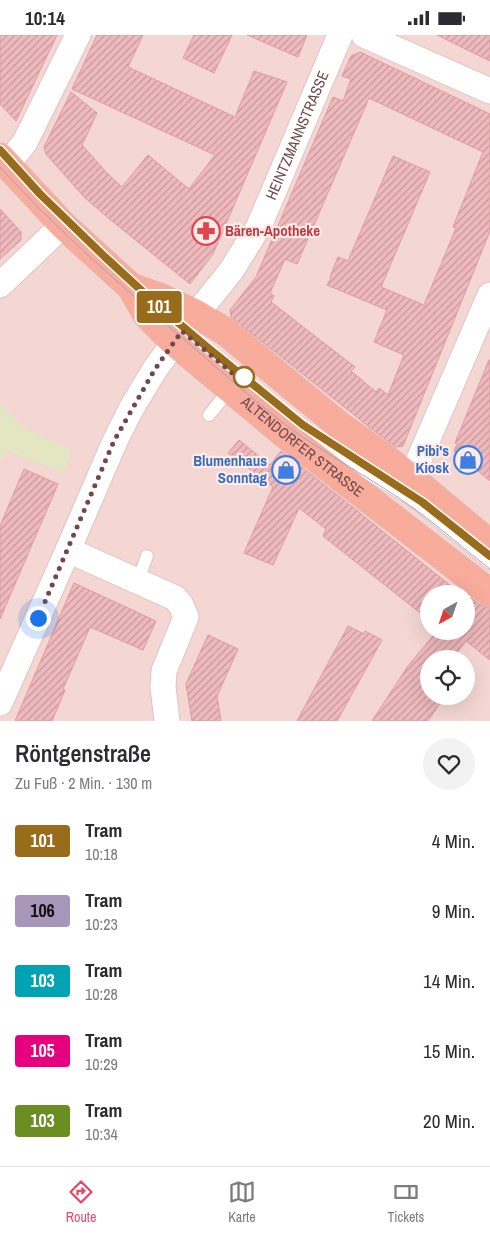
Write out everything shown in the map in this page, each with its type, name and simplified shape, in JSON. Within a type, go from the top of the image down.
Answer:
[{"type":"main road","name":"ALTENDORFER STRASSE","points":[[4,161],[63,225],[131,287],[147,315],[181,328],[226,332],[339,425],[410,477],[490,544]]},
{"type":"main road","name":"ALTENDORFER STRASSE","points":[[131,287],[162,298],[181,328],[230,389],[344,481],[490,593]]},
{"type":"street","points":[[4,161],[25,142],[78,35]]},
{"type":"street","name":"HEINTZMANNSTRASSE","points":[[0,703],[114,441],[181,328],[231,271],[259,226],[340,35]]},
{"type":"street","points":[[364,35],[490,91]]},
{"type":"street","points":[[0,285],[63,225]]},
{"type":"street","points":[[410,477],[490,295]]},
{"type":"street","points":[[68,550],[175,598],[181,605],[186,617],[164,671],[163,687],[167,721]]},
{"type":"lane","points":[[209,415],[230,389]]},
{"type":"lane","points":[[284,417],[335,453],[415,502],[490,563]]},
{"type":"lane","points":[[138,581],[147,556]]},
{"type":"shaded area","points":[[0,35],[490,35],[490,721],[0,721]]},
{"type":"green space","points":[[0,404],[23,428],[72,450],[63,472],[6,450],[0,463]]},
{"type":"building","points":[[0,35],[57,35],[16,121],[0,104]]},
{"type":"building","points":[[97,35],[143,35],[128,67],[235,117],[254,71],[287,82],[213,254],[190,284],[84,197],[46,154],[44,147],[71,92],[97,113],[82,145],[122,187],[148,155],[189,189],[215,155],[72,89]]},
{"type":"building","points":[[194,35],[232,35],[214,73],[183,58]]},
{"type":"building","points":[[247,35],[307,35],[298,57]]},
{"type":"building","points":[[437,35],[490,35],[490,61]]},
{"type":"building","points":[[360,52],[490,114],[490,231],[403,446],[396,447],[231,317],[230,310],[256,277],[333,97],[343,101],[351,79],[342,76],[351,56]],"holes":[[[369,98],[483,152],[453,227],[456,228],[424,305],[381,287],[430,172],[393,156],[348,261],[338,257],[327,285],[387,310],[374,342],[404,355],[388,395],[379,388],[376,392],[351,371],[355,367],[271,302],[274,296],[270,293],[285,259],[297,264]]]},
{"type":"building","points":[[0,209],[21,232],[21,240],[0,259]]},
{"type":"building","points":[[489,360],[490,481],[454,451],[457,444],[455,443]]},
{"type":"building","points":[[239,440],[270,465],[281,451],[450,585],[420,585],[420,613],[323,536],[326,529],[299,508],[273,565],[244,553],[273,487],[228,453]]},
{"type":"building","points":[[24,469],[58,484],[0,619],[0,526]]},
{"type":"building","points":[[74,583],[156,621],[143,650],[90,627],[63,689],[65,690],[52,721],[15,721]]},
{"type":"building","points":[[475,601],[490,608],[490,660],[466,641],[459,650],[421,650],[430,640],[475,640]]},
{"type":"building","points":[[348,626],[364,634],[365,631],[382,640],[337,721],[297,721]]},
{"type":"building","points":[[208,635],[238,649],[217,696],[221,721],[192,721],[186,684]]},
{"type":"building","points":[[420,652],[420,705],[439,705],[428,721],[372,721],[408,666]]},
{"type":"tram line","points":[[0,150],[40,194],[105,257],[216,355],[303,426],[422,502],[490,556]]},
{"type":"tram line","name":"101","points":[[0,150],[40,194],[105,257],[207,347],[303,425],[422,502],[490,556]]},
{"type":"tram line","points":[[0,167],[42,212],[87,254],[256,402],[299,435],[416,510],[490,569]]},
{"type":"place","name":"Bären-Apotheke","points":[[206,231]]},
{"type":"place","name":"Pibi's Kiosk","points":[[468,460]]},
{"type":"place","name":"Blumenhaus Sonntag","points":[[286,470]]},
{"type":"route","points":[[38,618],[114,441],[155,369],[182,331],[243,382],[244,377]]}]
